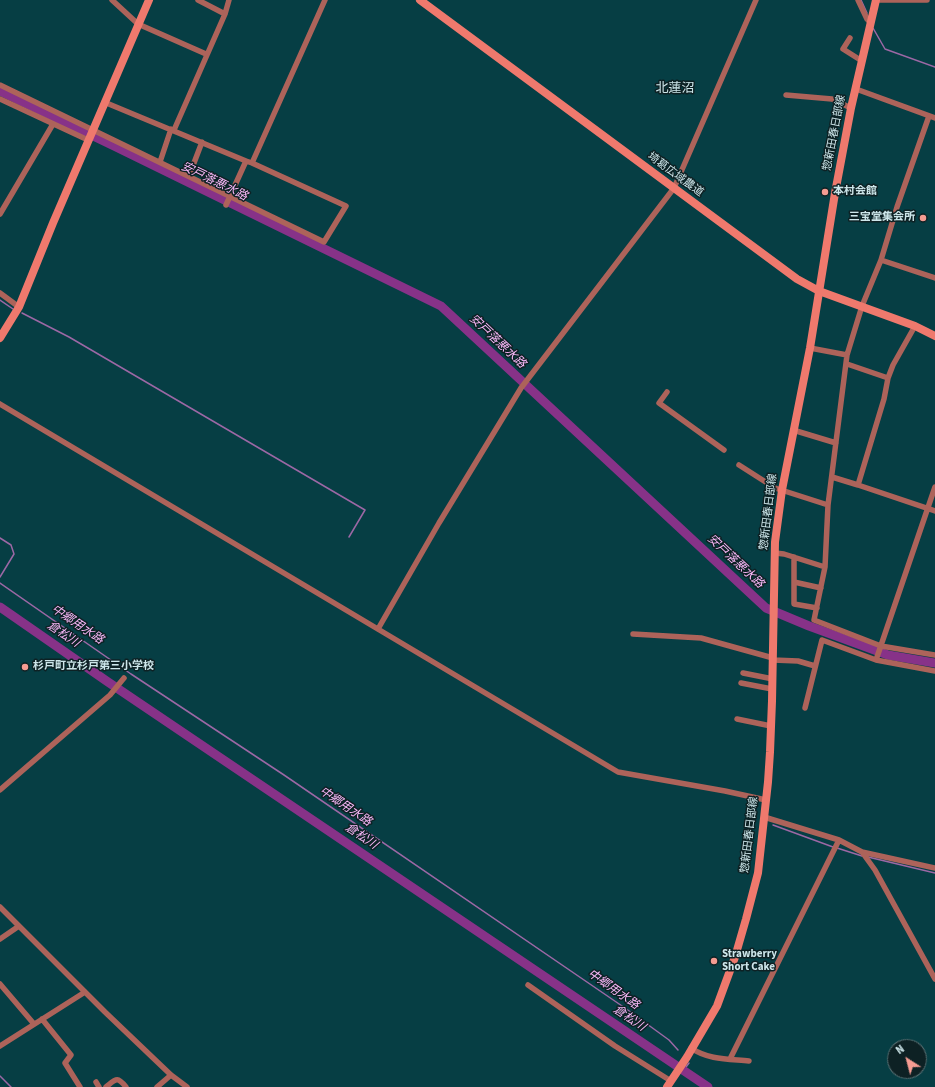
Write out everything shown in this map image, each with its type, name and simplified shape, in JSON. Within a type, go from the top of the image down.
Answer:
[{"type":"main road","points":[[0,338],[19,307],[90,135],[149,0]]},
{"type":"main road","name":"埼葛広域農道","points":[[420,0],[797,279],[819,291],[915,326],[935,336]]},
{"type":"main road","name":"惣新田春日部線","points":[[669,1084],[717,1006],[735,957],[758,873],[766,800],[771,726],[775,542],[782,490],[810,348],[835,193],[851,108],[876,0]]},
{"type":"street","points":[[112,0],[138,24],[206,54]]},
{"type":"street","points":[[198,0],[225,14]]},
{"type":"street","points":[[160,162],[206,54],[225,14],[229,0]]},
{"type":"street","points":[[226,204],[249,162],[325,0]]},
{"type":"street","points":[[378,629],[439,523],[521,388],[674,188],[756,0]]},
{"type":"street","points":[[858,0],[867,19],[871,21]]},
{"type":"street","points":[[876,0],[927,0]]},
{"type":"street","points":[[850,38],[843,49],[862,61]]},
{"type":"street","points":[[0,85],[90,135]]},
{"type":"street","points":[[856,89],[932,117],[898,207],[881,260],[862,306],[847,355],[828,505],[825,567],[814,620],[881,646],[935,655]]},
{"type":"street","points":[[786,95],[832,99],[851,108]]},
{"type":"street","points":[[0,98],[53,124],[90,135],[160,162],[324,242],[346,206],[249,162],[104,102]]},
{"type":"street","points":[[0,214],[53,124]]},
{"type":"street","points":[[189,176],[202,142]]},
{"type":"street","points":[[881,260],[935,278]]},
{"type":"street","points":[[0,293],[19,307]]},
{"type":"street","points":[[858,485],[884,399],[888,378],[893,365],[915,326]]},
{"type":"street","points":[[810,348],[847,355]]},
{"type":"street","points":[[847,364],[888,378]]},
{"type":"street","points":[[667,392],[659,403],[724,450]]},
{"type":"street","points":[[0,404],[618,772],[725,791],[766,800]]},
{"type":"street","points":[[793,430],[836,443]]},
{"type":"street","points":[[739,466],[775,488],[828,505]]},
{"type":"street","points":[[832,477],[935,511]]},
{"type":"street","points":[[876,660],[935,487]]},
{"type":"street","points":[[775,553],[784,554],[825,567]]},
{"type":"street","points":[[794,557],[794,604],[817,608]]},
{"type":"street","points":[[794,582],[821,588]]},
{"type":"street","points":[[633,634],[701,638],[773,659],[798,661],[815,666]]},
{"type":"street","points":[[805,708],[822,640],[876,660],[935,671]]},
{"type":"street","points":[[743,673],[773,679]]},
{"type":"street","points":[[0,790],[110,695],[124,678]]},
{"type":"street","points":[[741,683],[772,689]]},
{"type":"street","points":[[737,720],[771,726]]},
{"type":"street","points":[[764,817],[839,840],[862,852],[935,868]]},
{"type":"street","points":[[730,1059],[839,840]]},
{"type":"street","points":[[862,852],[875,870],[935,979]]},
{"type":"street","points":[[0,907],[171,1075],[187,1087]]},
{"type":"street","points":[[0,939],[19,926]]},
{"type":"street","points":[[0,984],[34,1024]]},
{"type":"street","points":[[528,985],[669,1084]]},
{"type":"street","points":[[0,1046],[85,992]]},
{"type":"street","points":[[42,1019],[72,1055],[65,1063],[80,1087]]},
{"type":"street","points":[[691,1048],[699,1054],[730,1059],[749,1060]]},
{"type":"street","points":[[157,1087],[171,1075]]},
{"type":"street","points":[[106,1087],[118,1079],[121,1080],[126,1087]]},
{"type":"waterway","points":[[861,0],[867,13]]},
{"type":"waterway","points":[[873,28],[885,49],[935,67]]},
{"type":"waterway","name":"安戸落悪水路","points":[[0,91],[441,306],[766,608],[809,626],[888,655],[935,663]]},
{"type":"waterway","points":[[0,300],[13,309]]},
{"type":"waterway","points":[[22,313],[69,337],[365,510],[349,537]]},
{"type":"waterway","name":"中郷用水路","points":[[0,538],[11,545],[14,554],[0,577]]},
{"type":"waterway","name":"中郷用水路","points":[[0,583],[131,674],[284,775],[625,1008],[669,1040],[678,1050]]},
{"type":"waterway","name":"倉松川","points":[[0,607],[108,682],[708,1087]]},
{"type":"waterway","points":[[773,825],[833,847]]},
{"type":"waterway","points":[[837,848],[862,856]]},
{"type":"waterway","points":[[868,857],[935,873]]},
{"type":"waterway","points":[[683,1071],[689,1063]]},
{"type":"waterway","points":[[0,1076],[11,1087]]},
{"type":"place","name":"本村会館","points":[[825,192]]},
{"type":"place","name":"三宝堂集会所","points":[[923,218]]},
{"type":"place","name":"杉戸町立杉戸第三小学校","points":[[25,667]]},
{"type":"place","name":"Strawberry Short Cake","points":[[714,961]]},
{"type":"district","name":"北蓮沼","points":[[675,89]]}]
